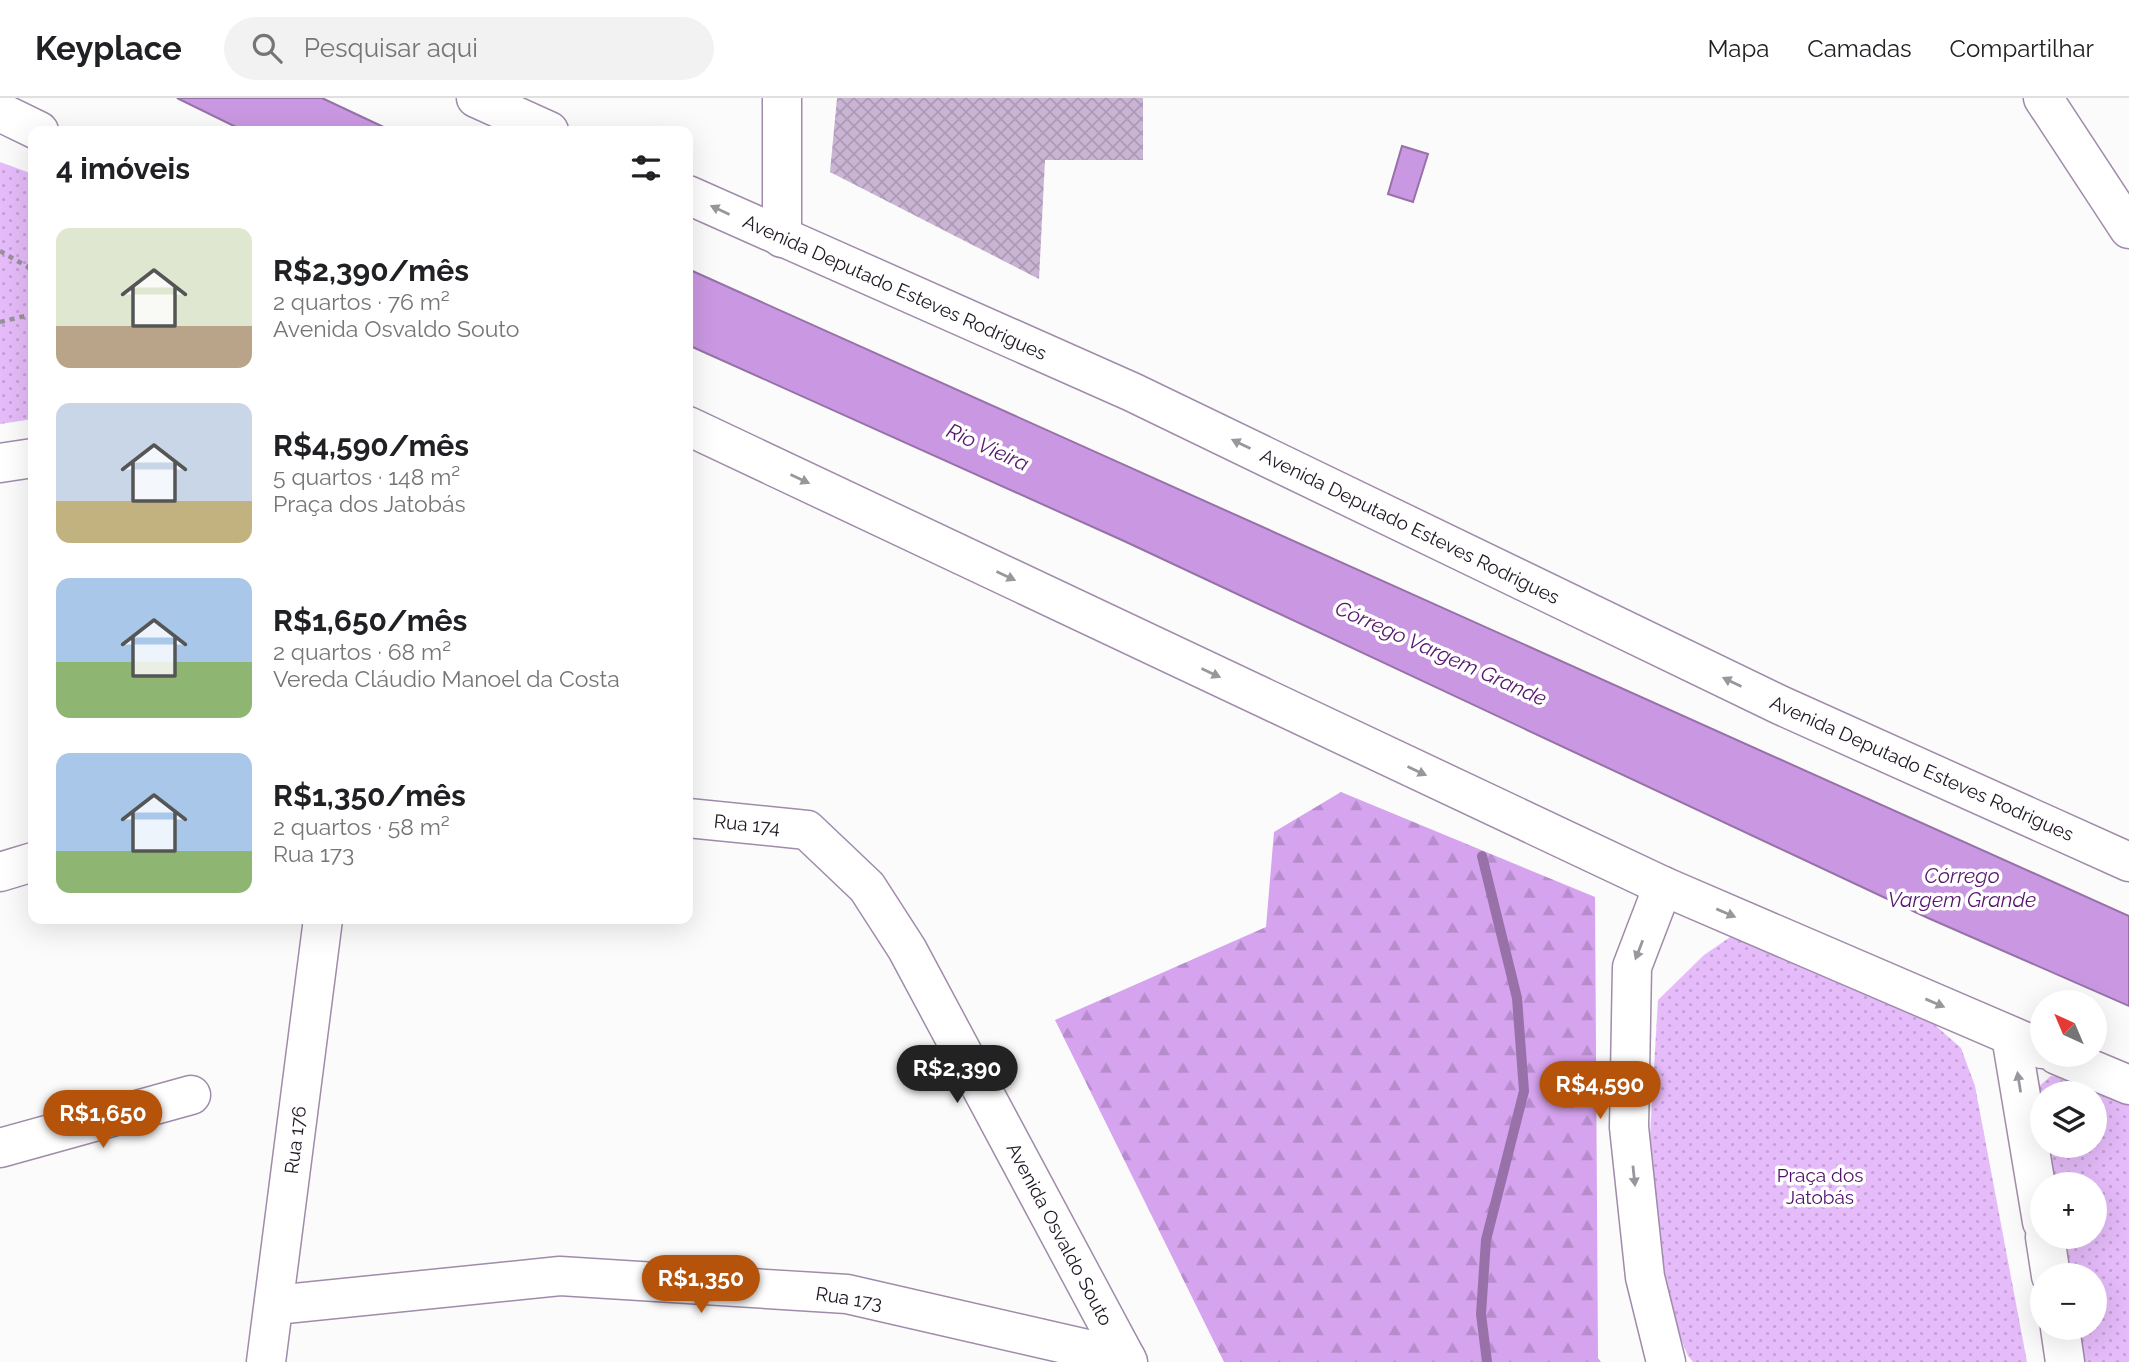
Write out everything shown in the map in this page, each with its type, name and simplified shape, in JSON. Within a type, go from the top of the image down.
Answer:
[{"type":"street","points":[[476,98],[538,126]]},
{"type":"street","points":[[782,98],[782,238]]},
{"type":"street","points":[[2043,98],[2122,205]]},
{"type":"street","points":[[0,112],[29,126]]},
{"type":"street","name":"Avenida Deputado Esteves Rodrigues","points":[[693,197],[1132,392],[1780,705],[2129,862]]},
{"type":"street","points":[[693,428],[1663,886],[2027,1043],[2038,1172]]},
{"type":"street","points":[[693,450],[738,450]]},
{"type":"street","points":[[0,463],[28,459]]},
{"type":"street","name":"Rua 174","points":[[693,819],[807,830]]},
{"type":"street","name":"Avenida Osvaldo Souto","points":[[807,830],[867,887],[908,949],[1127,1360]]},
{"type":"street","points":[[0,872],[28,864]]},
{"type":"street","points":[[1663,886],[1632,967],[1629,1127],[1645,1277],[1666,1362]]},
{"type":"street","name":"Rua 176","points":[[266,1362],[322,924]]},
{"type":"street","points":[[2088,1068],[2129,1085]]},
{"type":"street","points":[[0,1148],[191,1095]]},
{"type":"street","name":"Rua 173","points":[[275,1305],[560,1276],[846,1294],[1127,1360]]},
{"type":"street","points":[[2062,1340],[2065,1362]]},
{"type":"path","points":[[0,251],[28,267]]},
{"type":"path","points":[[0,322],[28,315]]},
{"type":"green space","points":[[0,162],[28,172],[28,420],[0,424]]},
{"type":"green space","points":[[1341,792],[1595,897],[1598,1358],[1601,1362],[1224,1362],[1055,1020],[1266,927],[1274,832]]},
{"type":"green space","name":"Praça dos Jatobás","points":[[1739,931],[1918,1010],[1961,1048],[1975,1086],[2027,1362],[1693,1362],[1688,1356],[1654,1274],[1648,1170],[1658,1000],[1704,955]]},
{"type":"green space","points":[[2051,1076],[2081,1081],[2045,1081]]},
{"type":"green space","points":[[2107,1093],[2129,1104],[2129,1362],[2082,1362],[2078,1340],[2107,1340],[2107,1263],[2064,1263],[2061,1249],[2107,1249],[2107,1172],[2048,1172],[2045,1158],[2107,1158]]},
{"type":"water","points":[[177,98],[322,98],[381,126],[234,126]]},
{"type":"water","points":[[1402,146],[1428,154],[1413,202],[1388,194]]},
{"type":"water","name":"Córrego Vargem Grande","points":[[693,271],[2129,916],[2129,1006],[2107,996],[2107,990],[2092,990],[1928,918],[1124,541],[693,347]]},
{"type":"building","points":[[837,98],[1143,98],[1143,160],[1045,160],[1039,279],[830,172]]},
{"type":"waterway","points":[[1482,856],[1517,998],[1524,1091],[1486,1240],[1481,1314],[1487,1362]]},
{"type":"water label","name":"Rio Vieira","points":[[988,447]]}]
